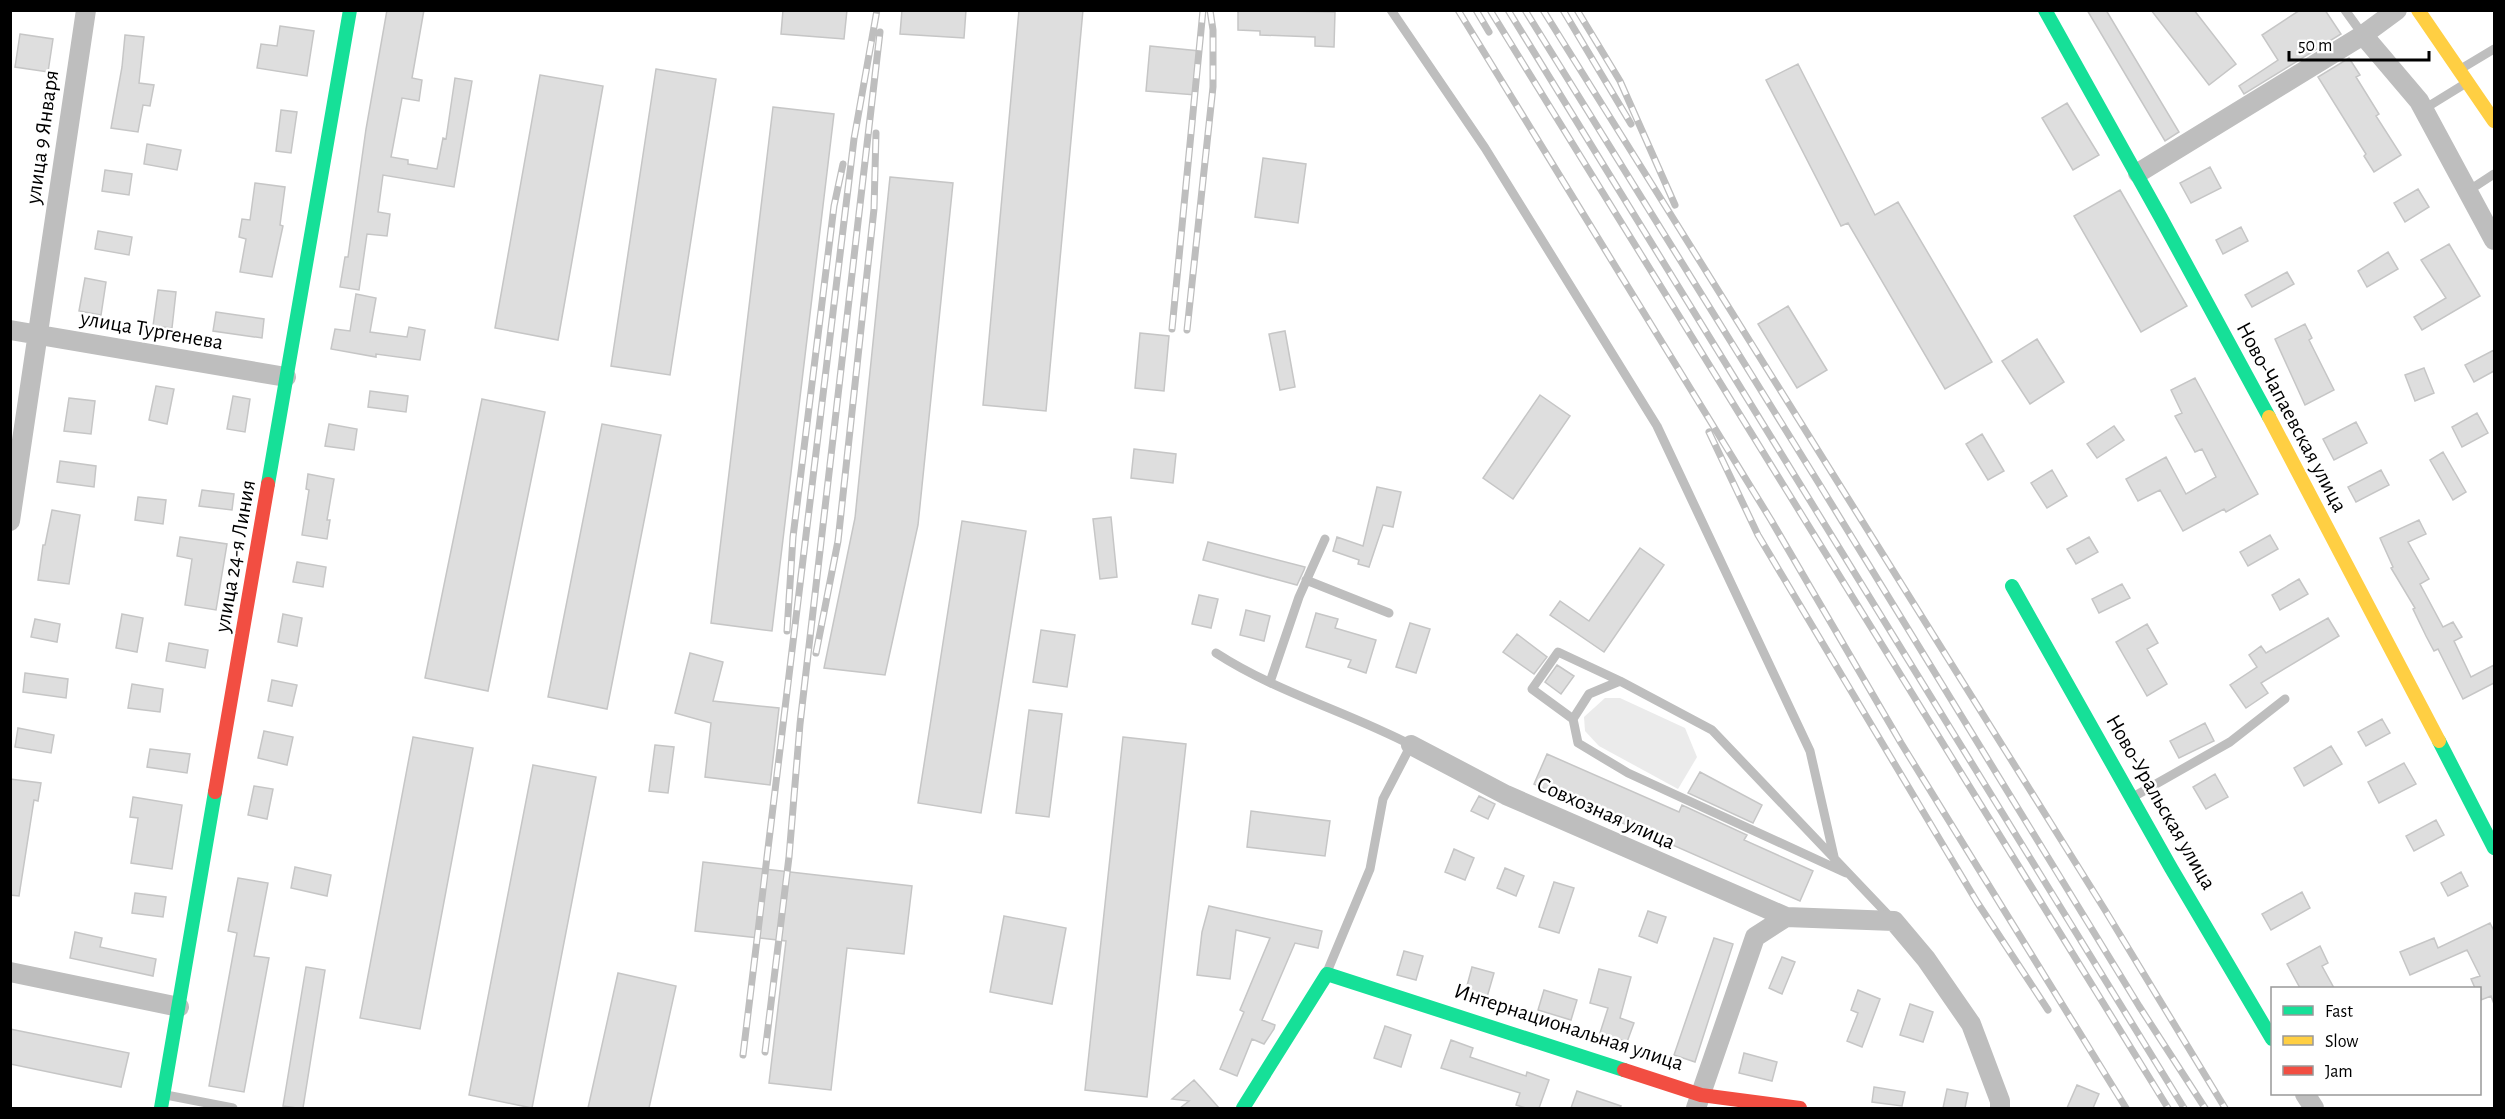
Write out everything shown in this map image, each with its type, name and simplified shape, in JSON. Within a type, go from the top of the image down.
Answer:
[{"type":"street","name":"улица 9 Января","points":[[10,521],[39,335],[60,172],[86,10]]},
{"type":"street","name":"улица 24-я Линия","points":[[162,1102],[350,10]]},
{"type":"street","name":"Ново-Чапаевская улица","points":[[2045,10],[2138,172],[2494,848]]},
{"type":"street","points":[[2138,172],[2363,35],[2397,10]]},
{"type":"street","points":[[2418,10],[2494,121]]},
{"type":"street","points":[[2363,35],[2419,101],[2494,240]]},
{"type":"street","name":"улица Тургенева","points":[[10,330],[286,377]]},
{"type":"street","name":"Ново-Уральская улица","points":[[2012,586],[2131,798],[2271,1037]]},
{"type":"street","name":"Совхозная улица","points":[[1411,745],[1506,795],[1785,917]]},
{"type":"street","points":[[1698,1102],[1755,937],[1785,917],[1894,921],[1926,959],[1971,1024],[1996,1106]]},
{"type":"street","points":[[10,972],[179,1008]]},
{"type":"street","points":[[1243,1108],[1327,974]]},
{"type":"street","name":"Интернациональная улица","points":[[1327,974],[1698,1102],[1800,1108]]},
{"type":"street","points":[[2306,1095],[2314,1108]]},
{"type":"lane","points":[[1391,10],[1485,148],[1657,426],[1810,751],[1835,861]]},
{"type":"lane","points":[[2346,10],[2363,35]]},
{"type":"lane","points":[[2459,70],[2494,49]]},
{"type":"lane","points":[[2424,109],[2468,82]]},
{"type":"lane","points":[[2468,191],[2494,174]]},
{"type":"lane","points":[[1270,682],[1306,580],[1325,539]]},
{"type":"lane","points":[[1306,580],[1389,613]]},
{"type":"lane","points":[[1846,873],[1628,773],[1578,743],[1573,719],[1532,689],[1558,652],[1620,681],[1712,730],[1894,921]]},
{"type":"lane","points":[[1216,653],[1244,671],[1373,725],[1411,745],[1383,800],[1370,869],[1327,974]]},
{"type":"lane","points":[[1573,719],[1589,694],[1620,681]]},
{"type":"lane","points":[[2131,798],[2230,742],[2285,699]]},
{"type":"lane","points":[[162,1102],[234,1108]]},
{"type":"shaded area","points":[[1605,698],[1620,698],[1685,728],[1697,757],[1678,789],[1599,746],[1585,731],[1584,717]]},
{"type":"building","points":[[387,10],[424,10],[412,78],[422,80],[419,101],[402,98],[391,157],[408,160],[408,164],[437,169],[443,138],[446,139],[455,78],[472,81],[454,187],[383,175],[378,212],[390,214],[387,236],[367,234],[359,290],[340,287],[345,257],[348,257],[366,129]]},
{"type":"building","points":[[783,10],[847,10],[844,39],[781,34]]},
{"type":"building","points":[[902,10],[966,10],[964,38],[900,34]]},
{"type":"building","points":[[1019,10],[1083,10],[1046,411],[983,405]]},
{"type":"building","points":[[1238,10],[1335,12],[1334,47],[1315,46],[1315,37],[1260,35],[1260,31],[1238,30]]},
{"type":"building","points":[[2087,10],[2106,10],[2179,132],[2165,141]]},
{"type":"building","points":[[2151,10],[2194,10],[2236,64],[2209,85]]},
{"type":"building","points":[[2300,10],[2325,10],[2341,34],[2244,94],[2239,86],[2278,60],[2262,35]]},
{"type":"building","points":[[280,26],[314,31],[307,76],[257,68],[261,44],[277,46]]},
{"type":"building","points":[[20,34],[53,39],[48,72],[15,67]]},
{"type":"building","points":[[125,35],[144,37],[139,83],[154,85],[150,106],[143,105],[138,132],[111,128]]},
{"type":"building","points":[[1150,46],[1200,51],[1196,95],[1146,91]]},
{"type":"building","points":[[2349,58],[2360,75],[2356,77],[2379,114],[2376,116],[2401,155],[2374,172],[2364,156],[2366,154],[2318,77]]},
{"type":"building","points":[[1798,64],[1875,215],[1898,202],[1992,362],[1945,389],[1848,223],[1841,226],[1766,80]]},
{"type":"building","points":[[656,69],[716,79],[670,375],[611,366]]},
{"type":"building","points":[[540,75],[603,86],[558,340],[495,328]]},
{"type":"building","points":[[2067,103],[2099,155],[2073,170],[2042,118]]},
{"type":"building","points":[[773,107],[834,114],[772,631],[711,623]]},
{"type":"building","points":[[281,110],[297,112],[291,153],[276,151]]},
{"type":"building","points":[[147,144],[181,150],[177,170],[144,164]]},
{"type":"building","points":[[1263,158],[1306,164],[1298,223],[1255,217]]},
{"type":"building","points":[[2210,167],[2221,188],[2191,203],[2180,183]]},
{"type":"building","points":[[105,170],[132,174],[129,195],[102,191]]},
{"type":"building","points":[[890,177],[953,183],[918,525],[885,675],[824,668],[855,518]]},
{"type":"building","points":[[255,183],[285,187],[280,225],[283,226],[272,277],[240,272],[246,239],[239,237],[242,219],[250,220]]},
{"type":"building","points":[[2418,189],[2429,207],[2405,222],[2394,203]]},
{"type":"building","points":[[2120,190],[2187,306],[2141,332],[2074,216]]},
{"type":"building","points":[[2241,227],[2248,241],[2223,254],[2216,240]]},
{"type":"building","points":[[98,231],[132,237],[129,255],[95,249]]},
{"type":"building","points":[[2449,244],[2480,296],[2422,330],[2414,317],[2446,298],[2421,260]]},
{"type":"building","points":[[2388,252],[2398,269],[2367,287],[2358,271]]},
{"type":"building","points":[[2287,272],[2294,284],[2252,307],[2245,295]]},
{"type":"building","points":[[85,278],[106,282],[101,315],[79,311]]},
{"type":"building","points":[[158,290],[176,292],[172,328],[153,326]]},
{"type":"building","points":[[356,294],[376,298],[370,332],[407,337],[409,327],[425,330],[420,360],[376,354],[376,357],[331,349],[335,329],[350,331]]},
{"type":"building","points":[[1788,306],[1827,370],[1797,388],[1758,324]]},
{"type":"building","points":[[216,312],[264,319],[262,338],[213,331]]},
{"type":"building","points":[[2305,324],[2312,338],[2309,340],[2334,390],[2305,405],[2275,339]]},
{"type":"building","points":[[1285,331],[1295,387],[1280,390],[1269,334]]},
{"type":"building","points":[[1140,333],[1169,336],[1164,391],[1135,388]]},
{"type":"building","points":[[2037,339],[2064,382],[2030,404],[2002,361]]},
{"type":"building","points":[[2494,350],[2494,371],[2474,382],[2465,365]]},
{"type":"building","points":[[2424,368],[2434,393],[2415,401],[2405,375]]},
{"type":"building","points":[[2195,378],[2258,494],[2226,512],[2224,509],[2183,531],[2160,490],[2138,501],[2126,479],[2166,457],[2186,494],[2216,477],[2202,449],[2195,452],[2175,416],[2182,413],[2171,390]]},
{"type":"building","points":[[156,386],[174,389],[167,424],[149,420]]},
{"type":"building","points":[[370,391],[408,396],[406,412],[368,407]]},
{"type":"building","points":[[1540,395],[1570,416],[1513,499],[1483,478]]},
{"type":"building","points":[[233,396],[250,399],[245,432],[227,429]]},
{"type":"building","points":[[69,398],[95,401],[91,434],[64,431]]},
{"type":"building","points":[[482,399],[545,412],[488,691],[425,678]]},
{"type":"building","points":[[2477,413],[2488,433],[2462,447],[2452,427]]},
{"type":"building","points":[[2356,422],[2367,443],[2334,460],[2323,439]]},
{"type":"building","points":[[329,424],[357,429],[354,450],[325,446]]},
{"type":"building","points":[[602,424],[661,435],[607,709],[548,697]]},
{"type":"building","points":[[2114,426],[2124,440],[2097,458],[2087,444]]},
{"type":"building","points":[[1982,434],[2004,471],[1988,480],[1966,444]]},
{"type":"building","points":[[1134,449],[1176,454],[1173,483],[1131,478]]},
{"type":"building","points":[[2443,452],[2466,492],[2453,500],[2430,460]]},
{"type":"building","points":[[60,461],[96,466],[94,487],[57,482]]},
{"type":"building","points":[[2052,470],[2067,496],[2047,508],[2031,483]]},
{"type":"building","points":[[2381,470],[2389,485],[2356,502],[2348,487]]},
{"type":"building","points":[[308,474],[334,479],[327,520],[330,520],[327,539],[302,535],[309,490],[306,489]]},
{"type":"building","points":[[1377,487],[1401,492],[1393,527],[1383,525],[1369,567],[1358,564],[1359,560],[1333,551],[1337,537],[1363,546]]},
{"type":"building","points":[[202,490],[234,494],[232,510],[199,506]]},
{"type":"building","points":[[138,497],[166,500],[163,524],[135,520]]},
{"type":"building","points":[[52,510],[80,515],[69,584],[38,580],[43,545],[45,545]]},
{"type":"building","points":[[1111,517],[1117,577],[1100,579],[1093,519]]},
{"type":"building","points":[[2419,520],[2426,534],[2408,542],[2429,579],[2420,584],[2443,627],[2453,622],[2462,637],[2454,641],[2471,677],[2494,665],[2494,683],[2463,699],[2438,649],[2434,651],[2426,636],[2413,609],[2415,608],[2391,568],[2393,567],[2380,538]]},
{"type":"building","points":[[962,521],[1026,531],[981,813],[918,803]]},
{"type":"building","points":[[2270,535],[2278,549],[2248,566],[2240,552]]},
{"type":"building","points":[[180,537],[227,544],[216,610],[185,605],[192,559],[177,556]]},
{"type":"building","points":[[2089,537],[2098,552],[2076,564],[2067,549]]},
{"type":"building","points":[[1208,542],[1305,567],[1297,585],[1203,560]]},
{"type":"building","points":[[1640,548],[1664,565],[1604,652],[1550,615],[1560,601],[1589,621]]},
{"type":"building","points":[[297,562],[326,567],[323,587],[293,582]]},
{"type":"building","points":[[2299,579],[2308,594],[2280,610],[2272,595]]},
{"type":"building","points":[[2122,584],[2130,598],[2099,613],[2092,599]]},
{"type":"building","points":[[1199,595],[1218,599],[1211,628],[1192,624]]},
{"type":"building","points":[[1246,610],[1270,616],[1264,641],[1240,635]]},
{"type":"building","points":[[1316,613],[1338,619],[1335,628],[1376,640],[1366,673],[1348,667],[1351,660],[1306,647]]},
{"type":"building","points":[[122,614],[143,618],[137,652],[116,648]]},
{"type":"building","points":[[283,614],[302,618],[297,646],[278,642]]},
{"type":"building","points":[[2328,618],[2339,636],[2261,683],[2268,693],[2246,708],[2230,685],[2257,667],[2249,655],[2261,646],[2266,653]]},
{"type":"building","points":[[35,619],[60,624],[57,642],[31,637]]},
{"type":"building","points":[[1410,623],[1430,629],[1416,673],[1396,667]]},
{"type":"building","points":[[2147,624],[2158,643],[2147,649],[2167,684],[2147,696],[2116,642]]},
{"type":"building","points":[[1041,630],[1075,635],[1067,687],[1033,682]]},
{"type":"building","points":[[1517,634],[1547,657],[1534,674],[1503,652]]},
{"type":"building","points":[[169,643],[208,650],[205,668],[166,661]]},
{"type":"building","points":[[690,653],[723,662],[713,701],[779,708],[770,785],[705,777],[711,723],[675,713]]},
{"type":"building","points":[[1557,665],[1574,676],[1561,694],[1545,682]]},
{"type":"building","points":[[25,673],[68,679],[66,698],[23,692]]},
{"type":"building","points":[[272,680],[297,685],[292,706],[268,701]]},
{"type":"building","points":[[132,684],[163,689],[160,712],[128,708]]},
{"type":"building","points":[[1029,710],[1062,714],[1049,817],[1016,813]]},
{"type":"building","points":[[2382,719],[2390,733],[2366,746],[2358,732]]},
{"type":"building","points":[[2205,723],[2214,741],[2179,758],[2170,741]]},
{"type":"building","points":[[18,728],[54,735],[51,753],[15,747]]},
{"type":"building","points":[[264,731],[293,737],[287,765],[258,758]]},
{"type":"building","points":[[413,737],[473,748],[420,1029],[360,1018]]},
{"type":"building","points":[[1123,737],[1186,744],[1147,1097],[1085,1090]]},
{"type":"building","points":[[655,745],[674,747],[668,793],[649,791]]},
{"type":"building","points":[[2331,746],[2342,764],[2304,786],[2294,768]]},
{"type":"building","points":[[150,749],[190,754],[187,773],[147,767]]},
{"type":"building","points":[[1547,754],[1679,812],[1682,805],[1747,835],[1744,840],[1813,871],[1800,901],[1534,784]]},
{"type":"building","points":[[2404,763],[2416,784],[2379,803],[2368,782]]},
{"type":"building","points":[[533,765],[596,777],[532,1108],[469,1095]]},
{"type":"building","points":[[1700,772],[1762,805],[1753,823],[1688,793]]},
{"type":"building","points":[[2215,774],[2228,797],[2206,809],[2193,787]]},
{"type":"building","points":[[10,779],[41,783],[38,801],[34,800],[19,896],[10,895]]},
{"type":"building","points":[[254,786],[273,789],[267,819],[248,815]]},
{"type":"building","points":[[1479,796],[1495,804],[1488,819],[1471,811]]},
{"type":"building","points":[[133,797],[182,805],[172,869],[131,863],[138,818],[130,817]]},
{"type":"building","points":[[1251,811],[1330,821],[1325,856],[1247,847]]},
{"type":"building","points":[[2436,820],[2444,835],[2414,851],[2406,836]]},
{"type":"building","points":[[1454,849],[1474,858],[1465,880],[1445,872]]},
{"type":"building","points":[[703,862],[912,886],[904,954],[847,948],[831,1090],[769,1083],[786,941],[695,931]]},
{"type":"building","points":[[295,867],[331,875],[327,896],[291,888]]},
{"type":"building","points":[[1505,868],[1524,876],[1516,896],[1497,888]]},
{"type":"building","points":[[2461,872],[2468,886],[2448,896],[2441,883]]},
{"type":"building","points":[[238,878],[268,883],[254,956],[269,958],[244,1092],[209,1086],[237,933],[228,931]]},
{"type":"building","points":[[1554,882],[1574,888],[1559,933],[1539,927]]},
{"type":"building","points":[[2302,892],[2310,908],[2271,930],[2262,914]]},
{"type":"building","points":[[135,893],[166,897],[163,917],[132,913]]},
{"type":"building","points":[[1209,906],[1322,931],[1318,948],[1295,943],[1262,1020],[1275,1025],[1274,1029],[1264,1044],[1252,1039],[1237,1076],[1220,1069],[1244,1012],[1240,1010],[1270,938],[1236,930],[1230,979],[1197,975],[1202,932]]},
{"type":"building","points":[[1648,911],[1666,917],[1657,943],[1639,936]]},
{"type":"building","points":[[1004,916],[1066,928],[1052,1004],[990,992]]},
{"type":"building","points":[[2490,923],[2494,931],[2494,1004],[2491,996],[2481,1000],[2481,987],[2475,987],[2471,979],[2480,976],[2467,950],[2410,975],[2400,952],[2434,938],[2438,948]]},
{"type":"building","points":[[75,932],[102,938],[100,947],[156,959],[153,976],[70,958]]},
{"type":"building","points":[[1714,938],[1733,944],[1695,1062],[1674,1055]]},
{"type":"building","points":[[2320,946],[2328,963],[2322,966],[2333,987],[2299,987],[2287,964]]},
{"type":"building","points":[[1404,951],[1423,956],[1416,980],[1397,975]]},
{"type":"building","points":[[1782,957],[1795,962],[1782,994],[1769,988]]},
{"type":"building","points":[[306,967],[325,970],[303,1108],[297,1108],[283,1106]]},
{"type":"building","points":[[1472,967],[1494,973],[1485,1004],[1464,997]]},
{"type":"building","points":[[1599,969],[1631,977],[1620,1018],[1634,1023],[1627,1042],[1600,1033],[1608,1008],[1590,1003]]},
{"type":"building","points":[[618,973],[676,986],[649,1108],[588,1108]]},
{"type":"building","points":[[1544,990],[1577,1000],[1571,1020],[1538,1010]]},
{"type":"building","points":[[1858,990],[1880,999],[1862,1047],[1847,1041],[1858,1013],[1851,1010]]},
{"type":"building","points":[[1910,1004],[1933,1012],[1923,1042],[1900,1035]]},
{"type":"building","points":[[1385,1026],[1411,1035],[1401,1067],[1374,1058]]},
{"type":"building","points":[[10,1029],[129,1053],[121,1087],[10,1064]]},
{"type":"building","points":[[1451,1040],[1473,1048],[1470,1057],[1526,1076],[1527,1072],[1549,1080],[1539,1108],[1516,1105],[1520,1093],[1441,1068]]},
{"type":"building","points":[[1744,1053],[1777,1062],[1772,1081],[1739,1073]]},
{"type":"building","points":[[1194,1080],[1219,1108],[1180,1108],[1189,1101],[1172,1099]]},
{"type":"building","points":[[2077,1085],[2099,1094],[2093,1108],[2067,1108]]},
{"type":"building","points":[[1874,1087],[1905,1092],[1902,1106],[1872,1102]]},
{"type":"building","points":[[1947,1089],[1968,1093],[1965,1108],[1943,1108]]},
{"type":"building","points":[[1577,1091],[1621,1106],[1620,1108],[1571,1108]]},
{"type":"railway","points":[[743,1055],[854,139],[877,10]]},
{"type":"railway","points":[[1172,329],[1203,10]]},
{"type":"railway","points":[[1187,330],[1213,87],[1213,30],[1210,10]]},
{"type":"railway","points":[[1458,10],[1771,520],[1901,743],[2126,1108]]},
{"type":"railway","points":[[1476,10],[1489,32]]},
{"type":"railway","points":[[1490,10],[2168,1108]]},
{"type":"railway","points":[[1508,10],[2184,1108]]},
{"type":"railway","points":[[1525,10],[2139,1006],[2205,1108]]},
{"type":"railway","points":[[1543,10],[2105,910],[2225,1108]]},
{"type":"railway","points":[[1563,10],[1631,124]]},
{"type":"railway","points":[[1577,10],[1620,81],[1675,205]]},
{"type":"railway","points":[[765,1052],[789,857],[800,724],[880,32]]},
{"type":"railway","points":[[816,653],[838,541],[874,209],[876,133]]},
{"type":"railway","points":[[787,631],[793,537],[834,206],[843,164]]},
{"type":"railway","points":[[1709,432],[1758,535],[1977,902],[2048,1010]]},
{"type":"traffic: fast","points":[[268,484],[350,10]]},
{"type":"traffic: fast","points":[[2045,10],[2269,417]]},
{"type":"traffic: fast","points":[[2012,586],[2171,868],[2271,1037]]},
{"type":"traffic: fast","points":[[2439,741],[2494,848]]},
{"type":"traffic: fast","points":[[161,1108],[215,792]]},
{"type":"traffic: fast","points":[[1243,1108],[1327,974],[1624,1070]]},
{"type":"traffic: slow","points":[[2418,10],[2494,121]]},
{"type":"traffic: slow","points":[[2269,417],[2439,741]]},
{"type":"traffic: jam","points":[[215,792],[268,484]]},
{"type":"traffic: jam","points":[[1624,1070],[1701,1095],[1800,1108]]}]
